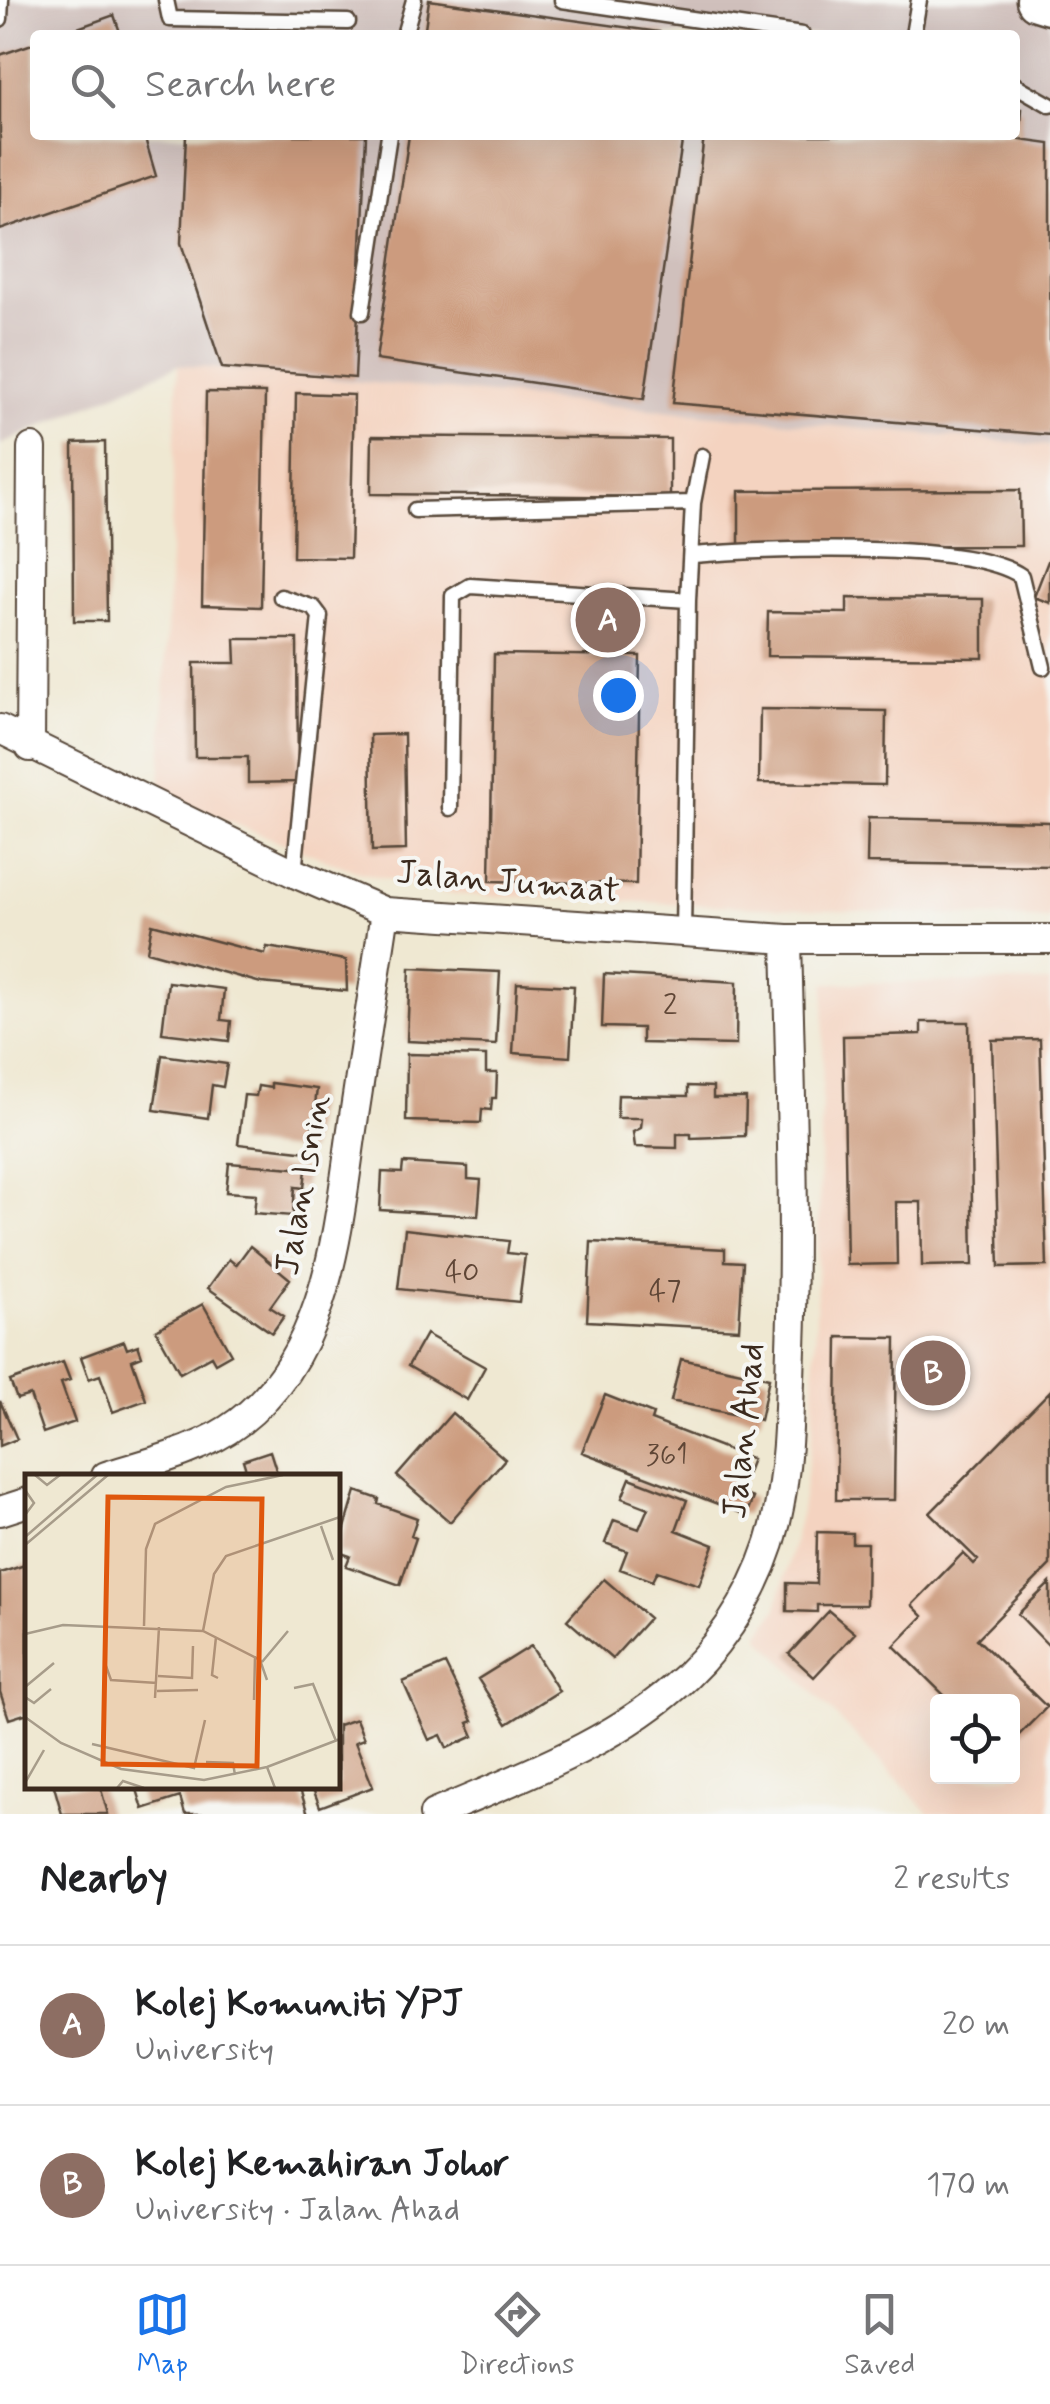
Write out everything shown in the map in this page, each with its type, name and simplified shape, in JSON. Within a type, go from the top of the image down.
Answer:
[{"type":"main road","points":[[1036,0],[1050,4]]},
{"type":"street","points":[[30,748],[32,448]]},
{"type":"street","name":"Jalan Jumaat","points":[[0,729],[30,748],[294,874],[385,912],[787,939],[1050,939]]},
{"type":"street","name":"Jalan Isnin","points":[[112,1474],[192,1448],[239,1422],[275,1386],[300,1346],[321,1298],[335,1243],[385,912]]},
{"type":"street","name":"Jalan Ahad","points":[[434,1814],[552,1763],[626,1722],[685,1678],[726,1632],[754,1582],[776,1522],[790,1387],[793,1287],[787,939]]},
{"type":"street","points":[[0,1511],[25,1503]]},
{"type":"lane","points":[[0,20],[1,0]]},
{"type":"lane","points":[[166,0],[170,19],[348,22]]},
{"type":"lane","points":[[405,30],[414,0]]},
{"type":"lane","points":[[562,0],[768,30]]},
{"type":"lane","points":[[914,30],[919,0]]},
{"type":"lane","points":[[1020,88],[1050,106]]},
{"type":"lane","points":[[362,312],[388,140]]},
{"type":"lane","points":[[683,934],[688,600],[693,503],[702,456]]},
{"type":"lane","points":[[415,510],[693,503]]},
{"type":"lane","points":[[693,555],[749,550],[963,554],[1007,566],[1021,576],[1043,667]]},
{"type":"lane","points":[[450,808],[453,596],[470,586],[688,600]]},
{"type":"lane","points":[[281,597],[314,608],[320,616],[294,874]]},
{"type":"shaded area","points":[[0,0],[1050,0],[1050,446],[178,365],[0,445]]},
{"type":"shaded area","points":[[178,365],[1050,446],[1050,919],[449,894],[355,871],[160,795]]},
{"type":"shaded area","points":[[1050,982],[1050,1814],[930,1814],[759,1636],[777,1608],[801,1511],[813,1430],[825,983]]},
{"type":"building","points":[[429,0],[645,30],[425,30]]},
{"type":"building","points":[[114,15],[119,30],[72,30]]},
{"type":"building","points":[[30,45],[30,140],[145,140],[156,176],[0,230],[0,55]]},
{"type":"building","points":[[186,140],[366,140],[355,378],[222,368],[181,243]]},
{"type":"building","points":[[408,140],[682,140],[644,399],[376,360]]},
{"type":"building","points":[[703,140],[1020,140],[1050,144],[1050,435],[673,403]]},
{"type":"building","points":[[206,392],[265,393],[261,607],[202,605]]},
{"type":"building","points":[[296,393],[354,395],[350,558],[293,557]]},
{"type":"building","points":[[372,436],[670,439],[670,497],[371,494]]},
{"type":"building","points":[[105,442],[107,621],[74,621],[73,443]]},
{"type":"building","points":[[1020,490],[1021,546],[739,547],[739,491]]},
{"type":"building","points":[[1050,556],[1050,603],[1034,597]]},
{"type":"building","points":[[847,598],[983,599],[983,658],[767,656],[768,612],[847,613]]},
{"type":"building","points":[[235,639],[297,639],[298,782],[248,783],[248,757],[195,757],[194,663],[236,663]]},
{"type":"building","points":[[494,654],[640,656],[636,884],[490,881]]},
{"type":"building","points":[[760,709],[886,711],[885,785],[759,783]]},
{"type":"building","points":[[404,734],[406,850],[372,851],[370,735]]},
{"type":"building","points":[[868,818],[1050,822],[1050,866],[867,863]]},
{"type":"building","points":[[152,924],[265,954],[267,947],[346,960],[347,991],[261,983],[147,951]]},
{"type":"building","points":[[410,968],[500,972],[496,1045],[407,1041]]},
{"type":"building","points":[[604,974],[737,982],[736,1045],[642,1043],[642,1028],[602,1027]]},
{"type":"building","points":[[168,982],[224,989],[221,1020],[231,1021],[229,1041],[162,1033]]},
{"type":"building","points":[[517,983],[574,986],[570,1057],[513,1053]]},
{"type":"building","points":[[921,1022],[969,1022],[973,1265],[922,1266],[921,1202],[896,1202],[897,1264],[847,1265],[843,1036],[921,1034]]},
{"type":"building","points":[[1040,1039],[1047,1266],[999,1267],[992,1040]]},
{"type":"building","points":[[407,1054],[486,1056],[486,1073],[497,1073],[496,1098],[492,1098],[491,1110],[482,1109],[481,1123],[406,1121]]},
{"type":"building","points":[[162,1055],[227,1064],[223,1087],[212,1085],[208,1118],[154,1110]]},
{"type":"building","points":[[271,1083],[317,1089],[309,1152],[238,1144],[244,1095],[256,1096],[258,1086],[271,1088]]},
{"type":"building","points":[[688,1086],[713,1087],[713,1098],[746,1098],[745,1136],[691,1138],[691,1134],[677,1134],[677,1148],[635,1147],[633,1132],[641,1128],[642,1118],[617,1118],[618,1095],[688,1096]]},
{"type":"building","points":[[229,1163],[306,1169],[304,1188],[295,1187],[293,1216],[254,1213],[256,1194],[226,1192]]},
{"type":"building","points":[[403,1163],[468,1167],[468,1179],[481,1180],[478,1216],[380,1210],[382,1172],[402,1173]]},
{"type":"building","points":[[405,1229],[509,1241],[507,1253],[525,1255],[519,1302],[398,1289]]},
{"type":"building","points":[[591,1242],[725,1249],[725,1261],[743,1262],[739,1329],[587,1321]]},
{"type":"building","points":[[250,1246],[290,1279],[270,1307],[284,1316],[272,1333],[208,1288],[229,1259],[236,1265]]},
{"type":"building","points":[[203,1304],[231,1354],[215,1363],[211,1356],[180,1373],[156,1330]]},
{"type":"building","points":[[426,1334],[485,1367],[467,1400],[408,1366]]},
{"type":"building","points":[[838,1337],[896,1338],[894,1500],[836,1500]]},
{"type":"building","points":[[124,1341],[127,1349],[138,1345],[142,1356],[132,1360],[146,1400],[113,1412],[100,1375],[89,1379],[81,1357]]},
{"type":"building","points":[[681,1359],[769,1378],[760,1420],[671,1401]]},
{"type":"building","points":[[63,1362],[70,1380],[61,1383],[75,1422],[43,1433],[30,1395],[17,1399],[10,1381]]},
{"type":"building","points":[[1050,1391],[1050,1565],[977,1639],[1047,1707],[1020,1734],[1020,1694],[943,1694],[894,1646],[923,1616],[912,1605],[963,1553],[974,1564],[978,1560],[930,1513]]},
{"type":"building","points":[[605,1395],[653,1414],[651,1420],[752,1459],[739,1493],[753,1498],[746,1515],[582,1452]]},
{"type":"building","points":[[0,1401],[17,1439],[0,1446]]},
{"type":"building","points":[[452,1413],[505,1459],[450,1522],[397,1476]]},
{"type":"building","points":[[270,1451],[277,1474],[247,1474],[243,1460]]},
{"type":"building","points":[[630,1478],[687,1500],[676,1530],[714,1545],[699,1585],[657,1571],[652,1581],[620,1569],[627,1551],[605,1543],[614,1520],[639,1529],[648,1508],[622,1498]]},
{"type":"building","points":[[356,1491],[417,1518],[411,1536],[416,1538],[400,1585],[346,1566],[350,1556],[340,1553]]},
{"type":"building","points":[[817,1532],[852,1533],[852,1543],[867,1543],[866,1605],[817,1605],[817,1612],[787,1611],[787,1583],[816,1584]]},
{"type":"building","points":[[25,1565],[25,1714],[9,1719],[0,1692],[0,1573]]},
{"type":"building","points":[[604,1579],[649,1618],[612,1659],[567,1620]]},
{"type":"building","points":[[1050,1583],[1050,1647],[1018,1614]]},
{"type":"building","points":[[829,1611],[855,1633],[814,1677],[789,1654]]},
{"type":"building","points":[[531,1646],[559,1691],[507,1724],[478,1679]]},
{"type":"building","points":[[445,1664],[473,1721],[468,1723],[474,1736],[447,1748],[441,1735],[429,1740],[403,1682]]},
{"type":"building","points":[[356,1719],[364,1739],[355,1742],[373,1787],[320,1807],[313,1789],[340,1789],[340,1724]]},
{"type":"building","points":[[55,1789],[101,1789],[108,1814],[62,1814]]},
{"type":"building","points":[[137,1789],[300,1789],[308,1814],[185,1814],[180,1797],[143,1809]]},
{"type":"place","name":"Kolej Komuniti YPJ","points":[[608,620]]},
{"type":"place","name":"Kolej Kemahiran Johor","points":[[933,1373]]}]
